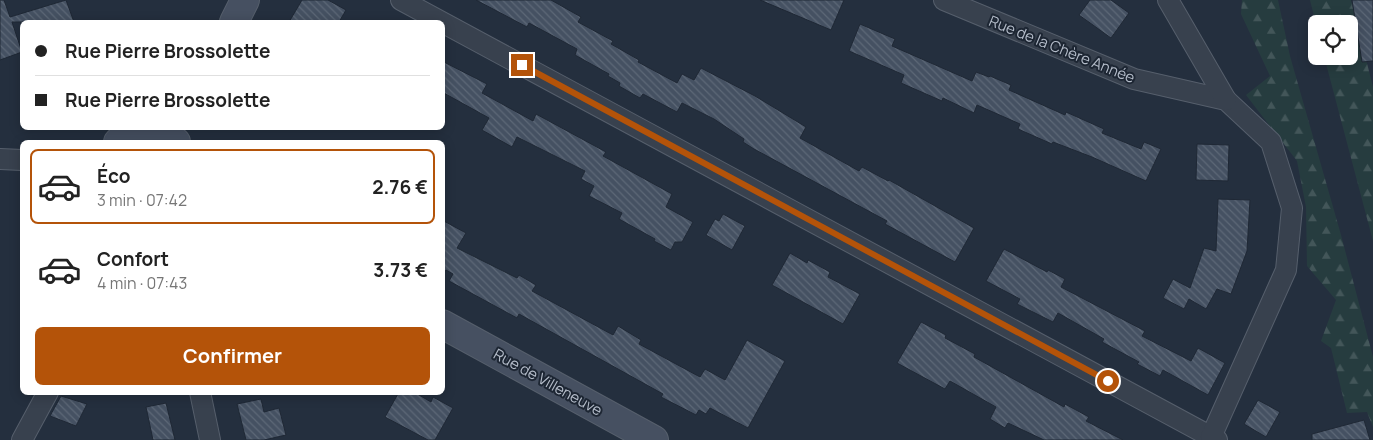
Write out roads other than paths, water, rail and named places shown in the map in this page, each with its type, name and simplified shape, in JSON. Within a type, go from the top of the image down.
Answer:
[{"type":"street","points":[[235,20],[244,0]]},
{"type":"street","points":[[401,0],[438,20]]},
{"type":"street","name":"Rue de la Chère Année","points":[[944,0],[1134,79],[1226,100]]},
{"type":"street","points":[[445,24],[1214,438],[1286,270],[1292,208],[1271,142],[1226,100],[1168,0]]},
{"type":"street","points":[[120,140],[135,132],[148,130],[174,136]]},
{"type":"street","points":[[0,159],[20,160]]},
{"type":"street","name":"Rue de Villeneuve","points":[[445,326],[654,440]]},
{"type":"street","points":[[22,440],[46,395]]},
{"type":"street","points":[[201,395],[210,440]]}]
